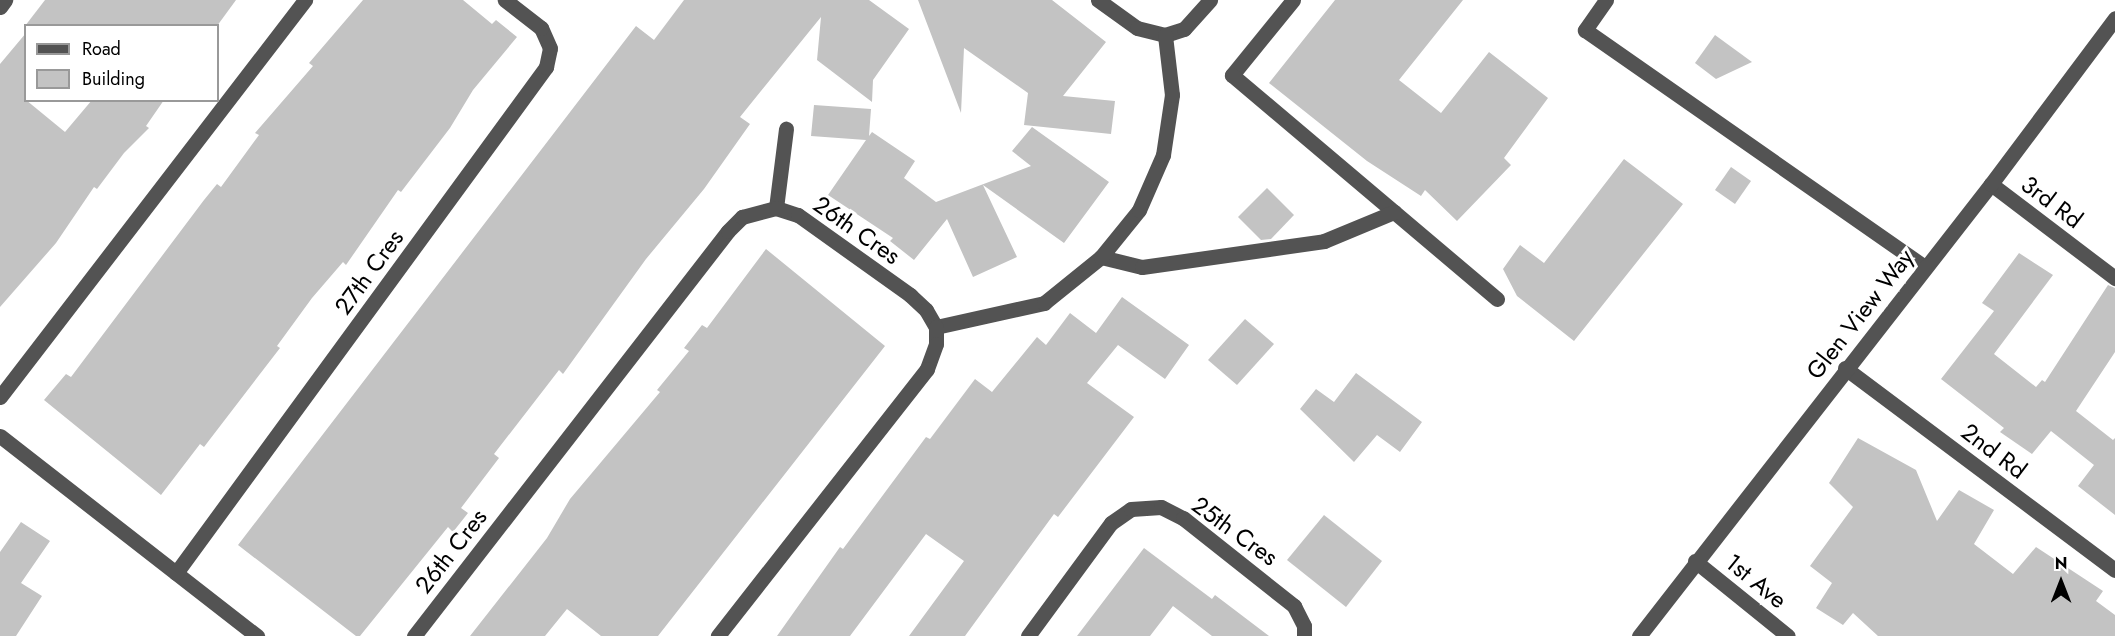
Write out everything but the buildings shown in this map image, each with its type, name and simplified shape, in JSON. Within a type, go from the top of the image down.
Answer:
[{"type":"street","points":[[0,7],[6,0]]},
{"type":"street","points":[[0,397],[305,0]]},
{"type":"street","name":"27th Cres","points":[[176,573],[546,67],[550,48],[541,28],[505,0]]},
{"type":"street","points":[[1098,0],[1137,28],[1164,35],[1184,29],[1210,0]]},
{"type":"street","points":[[1293,0],[1232,75],[1497,299]]},
{"type":"street","points":[[1606,0],[1585,30],[1925,267]]},
{"type":"street","name":"Glen View Way","points":[[1639,636],[1845,368],[1991,184],[2115,18]]},
{"type":"street","points":[[718,636],[927,369],[936,345],[936,327],[1044,303],[1101,257],[1138,210],[1163,155],[1172,95],[1164,35]]},
{"type":"street","points":[[776,208],[786,129]]},
{"type":"street","name":"3rd Rd","points":[[1991,184],[2115,278]]},
{"type":"street","name":"26th Cres","points":[[414,636],[728,231],[742,217],[776,208],[798,214],[910,295],[926,310],[936,327]]},
{"type":"street","points":[[1101,257],[1142,267],[1324,241],[1394,212]]},
{"type":"street","name":"2nd Rd","points":[[1845,368],[2115,570]]},
{"type":"street","points":[[0,436],[257,636]]},
{"type":"street","name":"25th Cres","points":[[1028,636],[1111,523],[1131,509],[1161,507],[1183,518],[1294,606],[1304,626],[1304,636]]},
{"type":"street","name":"1st Ave","points":[[1695,561],[1788,636]]}]
